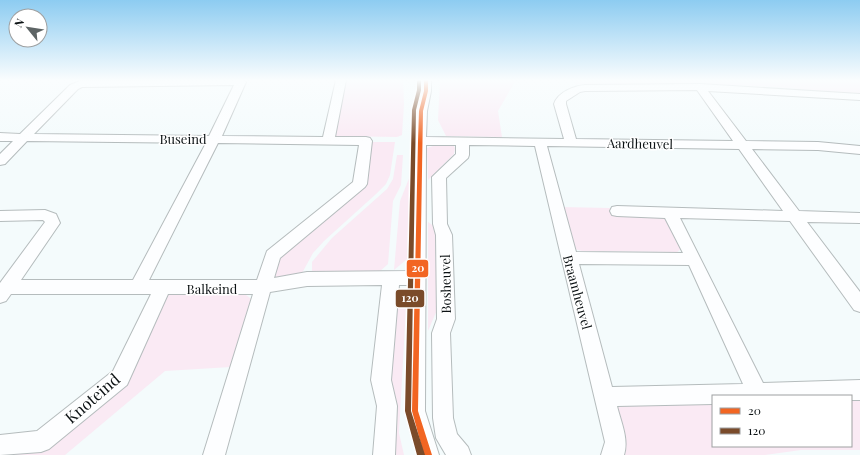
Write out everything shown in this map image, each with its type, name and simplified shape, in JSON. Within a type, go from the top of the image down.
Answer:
[{"type":"street","points":[[0,161],[60,101]]},
{"type":"street","points":[[138,288],[232,101]]},
{"type":"street","points":[[328,140],[336,101]]},
{"type":"street","points":[[419,101],[421,111],[415,411],[428,455]]},
{"type":"street","points":[[421,111],[423,101]]},
{"type":"street","points":[[561,101],[560,104],[571,143]]},
{"type":"street","points":[[710,101],[860,305]]},
{"type":"street","name":"Buseind","points":[[0,137],[366,141],[360,184],[273,255],[262,287]]},
{"type":"street","name":"Aardheuvel","points":[[420,141],[742,144],[818,146],[860,150]]},
{"type":"street","name":"Bosheuvel","points":[[460,455],[447,438],[443,418],[441,333],[446,319],[444,236],[440,224],[439,178],[463,155],[462,142]]},
{"type":"street","name":"Braamheuvel","points":[[540,142],[606,397],[614,448]]},
{"type":"street","points":[[616,211],[860,218]]},
{"type":"street","points":[[670,212],[757,392]]},
{"type":"street","points":[[0,216],[45,215],[51,218],[53,223],[3,292]]},
{"type":"street","points":[[570,258],[694,259]]},
{"type":"street","points":[[384,455],[387,406],[381,380],[390,278]]},
{"type":"street","name":"Balkeind","points":[[3,292],[138,288],[262,287],[307,279],[417,278]]},
{"type":"street","points":[[214,455],[262,287]]},
{"type":"street","name":"Knoteind","points":[[0,446],[41,441],[120,378],[162,288]]},
{"type":"street","points":[[606,397],[860,390]]},
{"type":"shaded area","points":[[340,101],[404,101],[402,135],[397,137],[335,136],[333,134]]},
{"type":"shaded area","points":[[439,101],[504,101],[498,111],[502,137],[446,136],[438,120]]},
{"type":"shaded area","points":[[370,142],[395,142],[390,175],[386,184],[324,241],[313,253],[301,275],[278,279],[273,275],[277,256],[364,186]]},
{"type":"shaded area","points":[[436,145],[453,145],[455,148],[454,154],[428,180],[427,148]]},
{"type":"shaded area","points":[[397,155],[403,155],[401,185],[393,201],[388,264],[379,272],[328,271],[312,273],[312,262],[332,238],[387,189],[393,179]]},
{"type":"shaded area","points":[[410,176],[407,259],[394,270],[400,201]]},
{"type":"shaded area","points":[[560,207],[610,208],[612,214],[671,214],[669,224],[681,249],[677,252],[582,251],[571,248]]},
{"type":"shaded area","points":[[428,222],[435,227],[437,310],[428,331]]},
{"type":"shaded area","points":[[393,288],[407,289],[399,433],[404,455],[393,455],[396,402],[388,381]]},
{"type":"shaded area","points":[[243,293],[253,300],[231,367],[165,371],[65,455],[0,455],[0,453],[125,380],[167,294]]},
{"type":"shaded area","points":[[712,400],[712,447],[852,447],[852,400],[860,400],[860,450],[801,450],[765,455],[619,455],[613,403]]},
{"type":"transit line","name":"120","points":[[416,101],[414,110],[413,141],[408,411],[421,455]]},
{"type":"transit line","name":"20","points":[[423,101],[421,111],[420,141],[415,411],[428,455]]}]
